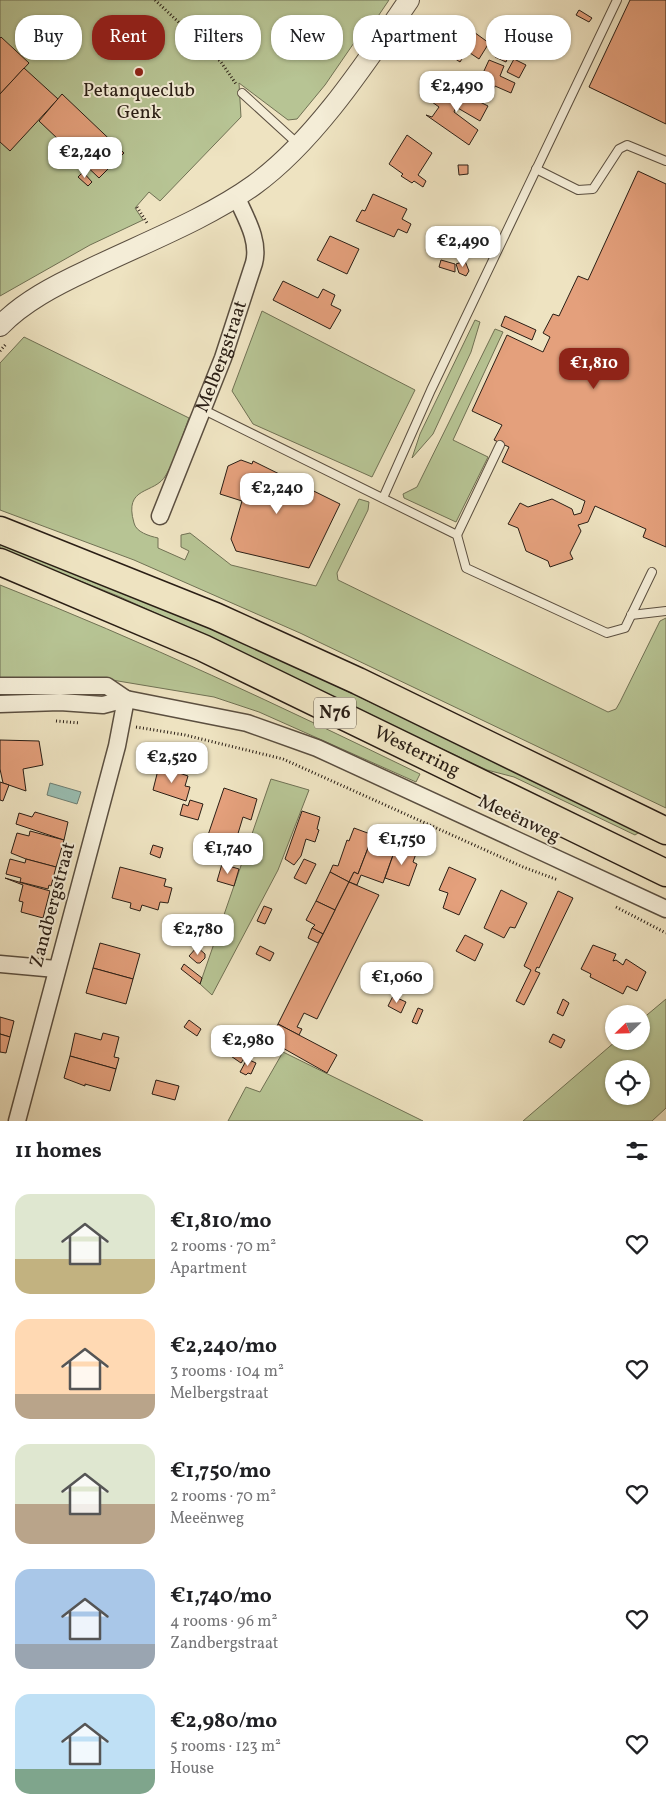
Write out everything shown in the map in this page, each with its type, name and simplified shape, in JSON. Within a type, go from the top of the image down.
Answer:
[{"type":"highway","name":"Westerring","points":[[0,530],[215,616],[313,660],[666,831]]},
{"type":"highway","name":"Westerring","points":[[0,562],[203,648],[666,873]]},
{"type":"street","points":[[0,326],[52,288],[206,213],[255,184],[299,145],[339,98],[409,0]]},
{"type":"street","name":"Melbergstraat","points":[[160,516],[223,358],[257,254],[255,241],[236,196]]},
{"type":"street","points":[[0,686],[107,686],[126,699]]},
{"type":"street","points":[[0,704],[60,702],[103,705],[126,699]]},
{"type":"street","name":"Zandbergstraat","points":[[17,1121],[121,725],[126,699]]},
{"type":"street","name":"Meeënweg","points":[[126,699],[247,723],[317,748],[666,909]]},
{"type":"street","points":[[0,964],[56,969]]},
{"type":"lane","points":[[383,498],[617,0]]},
{"type":"lane","points":[[242,93],[299,145]]},
{"type":"lane","points":[[536,169],[578,190],[593,189],[618,149],[627,144],[666,161]]},
{"type":"lane","points":[[202,410],[457,536]]},
{"type":"lane","points":[[500,445],[457,536],[466,568],[607,633],[625,628],[652,572]]},
{"type":"lane","points":[[631,615],[666,611]]},
{"type":"path","points":[[155,0],[220,62],[242,93]]},
{"type":"path","points":[[137,207],[146,219]]},
{"type":"path","points":[[49,721],[85,723]]},
{"type":"path","points":[[121,725],[185,735],[283,759],[566,884]]},
{"type":"path","points":[[610,904],[666,933]]},
{"type":"green space","points":[[0,0],[389,0],[379,15],[353,15],[353,44],[343,59],[343,15],[271,15],[271,60],[342,60],[325,85],[297,119],[288,120],[239,83],[241,117],[160,201],[149,192],[135,208],[143,220],[90,245],[0,296]]},
{"type":"green space","points":[[262,311],[415,390],[372,477],[253,424],[232,391]]},
{"type":"green space","points":[[475,320],[480,322],[471,352],[433,434],[412,458],[420,434]]},
{"type":"green space","points":[[495,329],[503,332],[453,440],[488,457],[456,522],[404,498],[403,494],[417,487]]},
{"type":"green space","points":[[24,337],[189,418],[166,475],[155,486],[136,496],[132,511],[137,529],[158,538],[158,548],[185,560],[189,551],[181,547],[181,535],[190,533],[231,565],[316,586],[359,499],[369,502],[368,510],[337,573],[338,580],[608,712],[616,709],[660,621],[666,618],[666,808],[300,633],[134,560],[0,510],[0,363]]},
{"type":"green space","points":[[0,544],[227,634],[641,831],[635,835],[514,777],[487,770],[327,695],[233,648],[118,596],[0,549]]},
{"type":"green space","points":[[0,585],[212,675],[420,774],[416,782],[259,712],[214,697],[106,679],[0,681]]},
{"type":"green space","points":[[271,779],[309,790],[278,870],[212,995],[200,984]]},
{"type":"green space","points":[[666,999],[666,1108],[652,1121],[523,1121],[606,1050],[650,1050],[650,1012]]},
{"type":"green space","points":[[283,1052],[423,1121],[228,1121],[246,1087],[260,1092]]},
{"type":"water","points":[[50,783],[81,792],[77,804],[47,795]]},
{"type":"building","points":[[630,0],[666,0],[666,124],[589,87]]},
{"type":"building","points":[[579,10],[592,18],[589,22],[576,15]]},
{"type":"building","points":[[476,34],[486,41],[486,48],[479,59],[476,57]]},
{"type":"building","points":[[0,38],[15,50],[15,60],[26,60],[29,63],[0,94]]},
{"type":"building","points":[[489,60],[504,66],[500,76],[515,83],[511,93],[495,86],[493,90],[478,84]]},
{"type":"building","points":[[513,60],[526,65],[519,78],[507,72]]},
{"type":"building","points":[[24,68],[58,99],[10,151],[0,142],[0,94]]},
{"type":"building","points":[[444,84],[488,106],[480,121],[456,107],[454,112],[478,130],[469,145],[426,115],[432,117],[439,107],[432,102]]},
{"type":"building","points":[[62,94],[124,153],[99,178],[39,121]]},
{"type":"building","points":[[407,135],[432,153],[418,175],[426,181],[423,187],[401,176],[403,174],[389,164]]},
{"type":"building","points":[[458,165],[468,165],[468,174],[459,175]]},
{"type":"building","points":[[638,171],[666,184],[666,547],[643,537],[646,529],[595,506],[588,522],[578,525],[581,531],[570,553],[573,559],[550,567],[548,561],[526,551],[518,528],[508,524],[520,503],[528,507],[552,499],[572,509],[574,515],[581,513],[585,501],[502,462],[509,447],[494,440],[502,425],[472,411],[507,335],[543,352],[550,337],[543,333],[553,314],[559,316],[578,276],[588,280]]},
{"type":"building","points":[[83,172],[92,182],[88,186],[78,177]]},
{"type":"building","points":[[373,194],[407,209],[402,219],[411,224],[407,233],[398,229],[394,237],[356,221],[362,210],[365,211]]},
{"type":"building","points":[[330,236],[359,249],[347,274],[317,260]]},
{"type":"building","points":[[441,260],[455,264],[455,272],[439,267]]},
{"type":"building","points":[[465,261],[469,271],[466,276],[459,273],[456,264]]},
{"type":"building","points":[[283,281],[318,298],[323,289],[335,295],[331,305],[341,310],[330,329],[273,300]]},
{"type":"building","points":[[505,316],[536,330],[532,340],[501,326]]},
{"type":"building","points":[[241,460],[252,464],[253,461],[340,504],[309,568],[236,551],[231,539],[242,501],[220,494],[228,466]]},
{"type":"building","points":[[0,740],[39,741],[43,765],[23,769],[26,791],[3,783],[0,769]]},
{"type":"building","points":[[159,766],[188,776],[185,786],[190,787],[186,801],[153,790]]},
{"type":"building","points":[[0,782],[9,785],[3,801],[0,800]]},
{"type":"building","points":[[224,788],[257,799],[251,820],[243,817],[233,850],[206,841]]},
{"type":"building","points":[[190,800],[203,804],[198,820],[180,815],[183,804],[188,806]]},
{"type":"building","points":[[302,811],[320,817],[317,829],[319,830],[315,842],[306,839],[301,856],[294,865],[285,859]]},
{"type":"building","points":[[35,812],[68,822],[64,840],[16,824],[19,813],[32,817]]},
{"type":"building","points":[[354,828],[373,835],[358,874],[354,872],[349,882],[330,872],[333,865],[338,866],[347,840],[349,841]]},
{"type":"building","points":[[30,831],[64,840],[56,867],[11,853],[17,833],[29,836]]},
{"type":"building","points":[[373,835],[397,844],[383,883],[361,875],[357,885],[349,882],[354,872],[358,874]]},
{"type":"building","points":[[397,844],[417,851],[413,862],[417,864],[409,886],[385,878]]},
{"type":"building","points":[[153,845],[163,848],[160,858],[150,854]]},
{"type":"building","points":[[10,859],[25,863],[26,859],[56,867],[51,886],[49,885],[48,889],[20,882],[21,878],[6,874]]},
{"type":"building","points":[[304,859],[316,864],[306,884],[294,878]]},
{"type":"building","points":[[222,864],[239,869],[234,886],[217,881]]},
{"type":"building","points":[[120,867],[166,879],[164,886],[172,888],[168,903],[160,902],[158,910],[142,905],[140,911],[130,908],[131,903],[112,898]]},
{"type":"building","points":[[449,867],[476,879],[459,915],[443,908],[448,893],[439,890]]},
{"type":"building","points":[[330,872],[349,882],[335,910],[316,901]]},
{"type":"building","points":[[5,878],[50,891],[43,918],[21,912],[23,902],[19,901],[23,885]]},
{"type":"building","points":[[349,882],[379,895],[317,1019],[304,1013],[297,1027],[302,1029],[299,1035],[278,1024]]},
{"type":"building","points":[[501,890],[527,903],[515,928],[510,927],[504,938],[484,928]]},
{"type":"building","points":[[558,891],[573,898],[539,968],[537,967],[535,971],[540,973],[524,1005],[516,1001],[531,970],[524,966]]},
{"type":"building","points":[[316,901],[335,910],[323,934],[312,928],[315,925],[306,920]]},
{"type":"building","points":[[264,906],[272,909],[265,924],[257,921]]},
{"type":"building","points":[[312,928],[323,934],[318,943],[308,938]]},
{"type":"building","points":[[465,935],[483,944],[475,961],[456,951]]},
{"type":"building","points":[[100,943],[140,954],[133,979],[93,968]]},
{"type":"building","points":[[593,945],[616,954],[613,961],[616,960],[623,965],[626,959],[646,972],[637,991],[627,986],[623,994],[590,977],[591,974],[581,969]]},
{"type":"building","points":[[260,946],[274,953],[270,961],[256,954]]},
{"type":"building","points":[[197,947],[205,954],[205,958],[200,963],[197,963],[189,956]]},
{"type":"building","points":[[184,964],[202,978],[200,984],[181,969]]},
{"type":"building","points":[[93,968],[133,979],[126,1004],[86,993]]},
{"type":"building","points":[[393,996],[406,1002],[401,1013],[388,1006]]},
{"type":"building","points":[[563,999],[569,1003],[563,1016],[557,1013]]},
{"type":"building","points":[[418,1008],[423,1010],[417,1024],[412,1022]]},
{"type":"building","points":[[0,1017],[14,1021],[10,1037],[0,1034]]},
{"type":"building","points":[[189,1020],[201,1029],[197,1036],[184,1027]]},
{"type":"building","points":[[278,1024],[337,1055],[327,1073],[281,1047],[278,1052],[267,1046]]},
{"type":"building","points":[[75,1033],[101,1040],[103,1033],[119,1037],[114,1057],[119,1058],[116,1069],[70,1056]]},
{"type":"building","points":[[0,1034],[10,1037],[6,1053],[0,1052]]},
{"type":"building","points":[[553,1034],[565,1040],[561,1048],[549,1042]]},
{"type":"building","points":[[223,1040],[245,1057],[241,1063],[222,1050],[218,1050]]},
{"type":"building","points":[[70,1056],[116,1069],[110,1091],[85,1084],[85,1086],[64,1078]]},
{"type":"building","points":[[247,1059],[256,1063],[251,1074],[248,1073],[246,1075],[240,1072]]},
{"type":"building","points":[[156,1080],[179,1086],[175,1100],[152,1094]]},
{"type":"place","name":"Petanqueclub Genk","points":[[139,72]]}]
